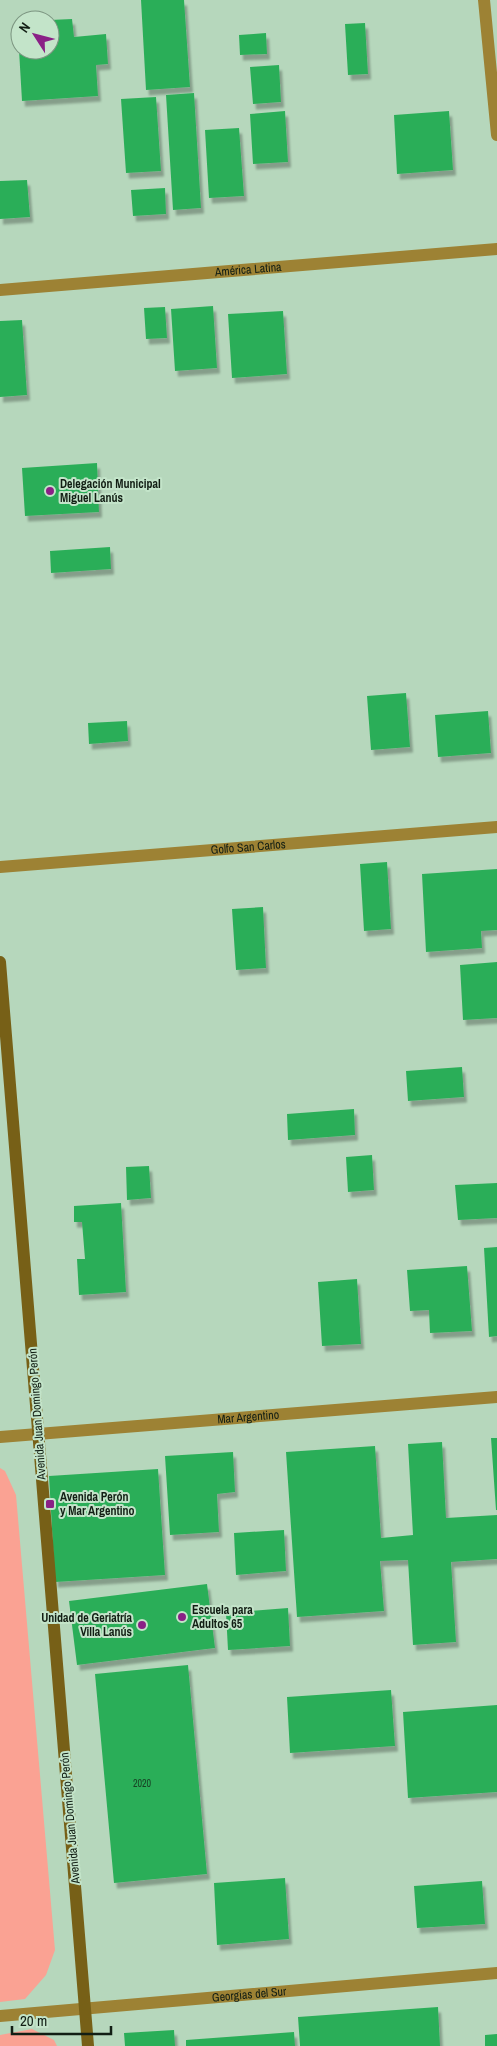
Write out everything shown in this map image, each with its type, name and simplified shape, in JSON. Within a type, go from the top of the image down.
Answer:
[{"type":"main road","name":"Avenida Juan Domingo Perón","points":[[0,962],[88,2046]]},
{"type":"street","points":[[484,0],[497,134]]},
{"type":"street","name":"América Latina","points":[[0,290],[497,250]]},
{"type":"street","name":"Golfo San Carlos","points":[[0,867],[497,827]]},
{"type":"street","name":"Mar Argentino","points":[[0,1438],[497,1397]]},
{"type":"street","name":"Georgias del Sur","points":[[0,2016],[497,1973]]},
{"type":"shaded area","points":[[0,1468],[5,1471],[16,1495],[55,1950],[46,1975],[25,1999],[0,2002]]},
{"type":"shaded area","points":[[32,2029],[54,2040],[57,2046],[0,2046],[0,2035]]},
{"type":"building","points":[[141,0],[184,0],[190,87],[146,90]]},
{"type":"building","points":[[72,19],[74,37],[106,34],[108,64],[96,65],[98,96],[22,101],[20,60],[60,60],[60,20]]},
{"type":"building","points":[[365,23],[368,74],[348,75],[345,24]]},
{"type":"building","points":[[266,33],[267,54],[240,55],[239,35]]},
{"type":"building","points":[[279,65],[281,102],[253,104],[250,67]]},
{"type":"building","points":[[194,93],[201,208],[173,210],[166,95]]},
{"type":"building","points":[[156,97],[161,171],[126,173],[121,99]]},
{"type":"building","points":[[285,111],[288,162],[253,164],[250,114]]},
{"type":"building","points":[[449,111],[453,170],[397,174],[394,115]]},
{"type":"building","points":[[239,128],[244,196],[209,198],[205,130]]},
{"type":"building","points":[[27,180],[30,217],[0,219],[0,181]]},
{"type":"building","points":[[165,188],[166,214],[133,216],[131,190]]},
{"type":"building","points":[[213,306],[217,368],[175,371],[171,309]]},
{"type":"building","points":[[165,307],[167,338],[146,339],[144,308]]},
{"type":"building","points":[[283,311],[287,374],[232,378],[228,314]]},
{"type":"building","points":[[22,320],[27,395],[0,397],[0,321]]},
{"type":"building","points":[[97,463],[99,512],[25,516],[22,468]]},
{"type":"building","points":[[110,547],[111,569],[51,573],[50,551]]},
{"type":"building","points":[[406,693],[410,747],[371,750],[367,696]]},
{"type":"building","points":[[488,711],[491,753],[438,757],[435,715]]},
{"type":"building","points":[[127,721],[128,741],[89,744],[88,723]]},
{"type":"building","points":[[387,862],[391,929],[364,931],[360,864]]},
{"type":"building","points":[[497,869],[497,930],[481,931],[482,948],[426,952],[422,874]]},
{"type":"building","points":[[263,907],[266,968],[236,970],[232,909]]},
{"type":"building","points":[[497,962],[497,1018],[463,1020],[460,965]]},
{"type":"building","points":[[462,1067],[464,1097],[408,1101],[406,1071]]},
{"type":"building","points":[[354,1109],[355,1135],[288,1140],[287,1114]]},
{"type":"building","points":[[372,1155],[374,1190],[348,1192],[346,1157]]},
{"type":"building","points":[[149,1166],[151,1198],[127,1200],[126,1167]]},
{"type":"building","points":[[497,1183],[497,1218],[458,1220],[455,1185]]},
{"type":"building","points":[[121,1203],[126,1292],[79,1295],[77,1259],[85,1259],[82,1222],[74,1222],[74,1206]]},
{"type":"building","points":[[497,1247],[497,1336],[489,1337],[484,1248]]},
{"type":"building","points":[[467,1266],[472,1331],[430,1333],[429,1310],[410,1311],[407,1270]]},
{"type":"building","points":[[357,1279],[361,1344],[322,1346],[318,1282]]},
{"type":"building","points":[[491,1438],[497,1438],[497,1510],[496,1510]]},
{"type":"building","points":[[442,1442],[446,1518],[497,1515],[497,1559],[451,1562],[456,1642],[413,1645],[408,1560],[380,1561],[384,1611],[297,1617],[286,1452],[375,1446],[381,1538],[413,1535],[408,1444]]},
{"type":"building","points":[[233,1452],[235,1492],[217,1494],[219,1532],[170,1535],[165,1456]]},
{"type":"building","points":[[158,1469],[165,1575],[55,1582],[49,1476]]},
{"type":"building","points":[[284,1530],[286,1571],[236,1575],[234,1533]]},
{"type":"building","name":"Unidad de Geriatría Villa Lanús","points":[[207,1584],[215,1648],[77,1665],[69,1601]]},
{"type":"building","points":[[288,1608],[290,1646],[228,1650],[226,1613]]},
{"type":"building","points":[[188,1665],[207,1874],[114,1883],[95,1674]]},
{"type":"building","points":[[391,1690],[395,1746],[290,1753],[287,1697]]},
{"type":"building","points":[[497,1705],[497,1792],[408,1798],[403,1712]]},
{"type":"building","points":[[285,1878],[289,1939],[217,1945],[214,1883]]},
{"type":"building","points":[[482,1881],[485,1924],[417,1928],[414,1886]]},
{"type":"building","points":[[438,2007],[440,2046],[300,2046],[298,2017]]},
{"type":"building","points":[[174,2030],[175,2046],[125,2046],[124,2033]]},
{"type":"building","points":[[294,2032],[295,2046],[186,2046],[186,2040]]},
{"type":"building","points":[[497,2034],[497,2046],[485,2046],[485,2035]]},
{"type":"place","name":"Delegación Municipal Miguel Lanús","points":[[50,491]]},
{"type":"place","name":"Avenida Perón y Mar Argentino","points":[[50,1504]]},
{"type":"place","name":"Escuela para Adultos 65","points":[[182,1617]]},
{"type":"place","name":"Unidad de Geriatría Villa Lanús","points":[[142,1625]]}]
